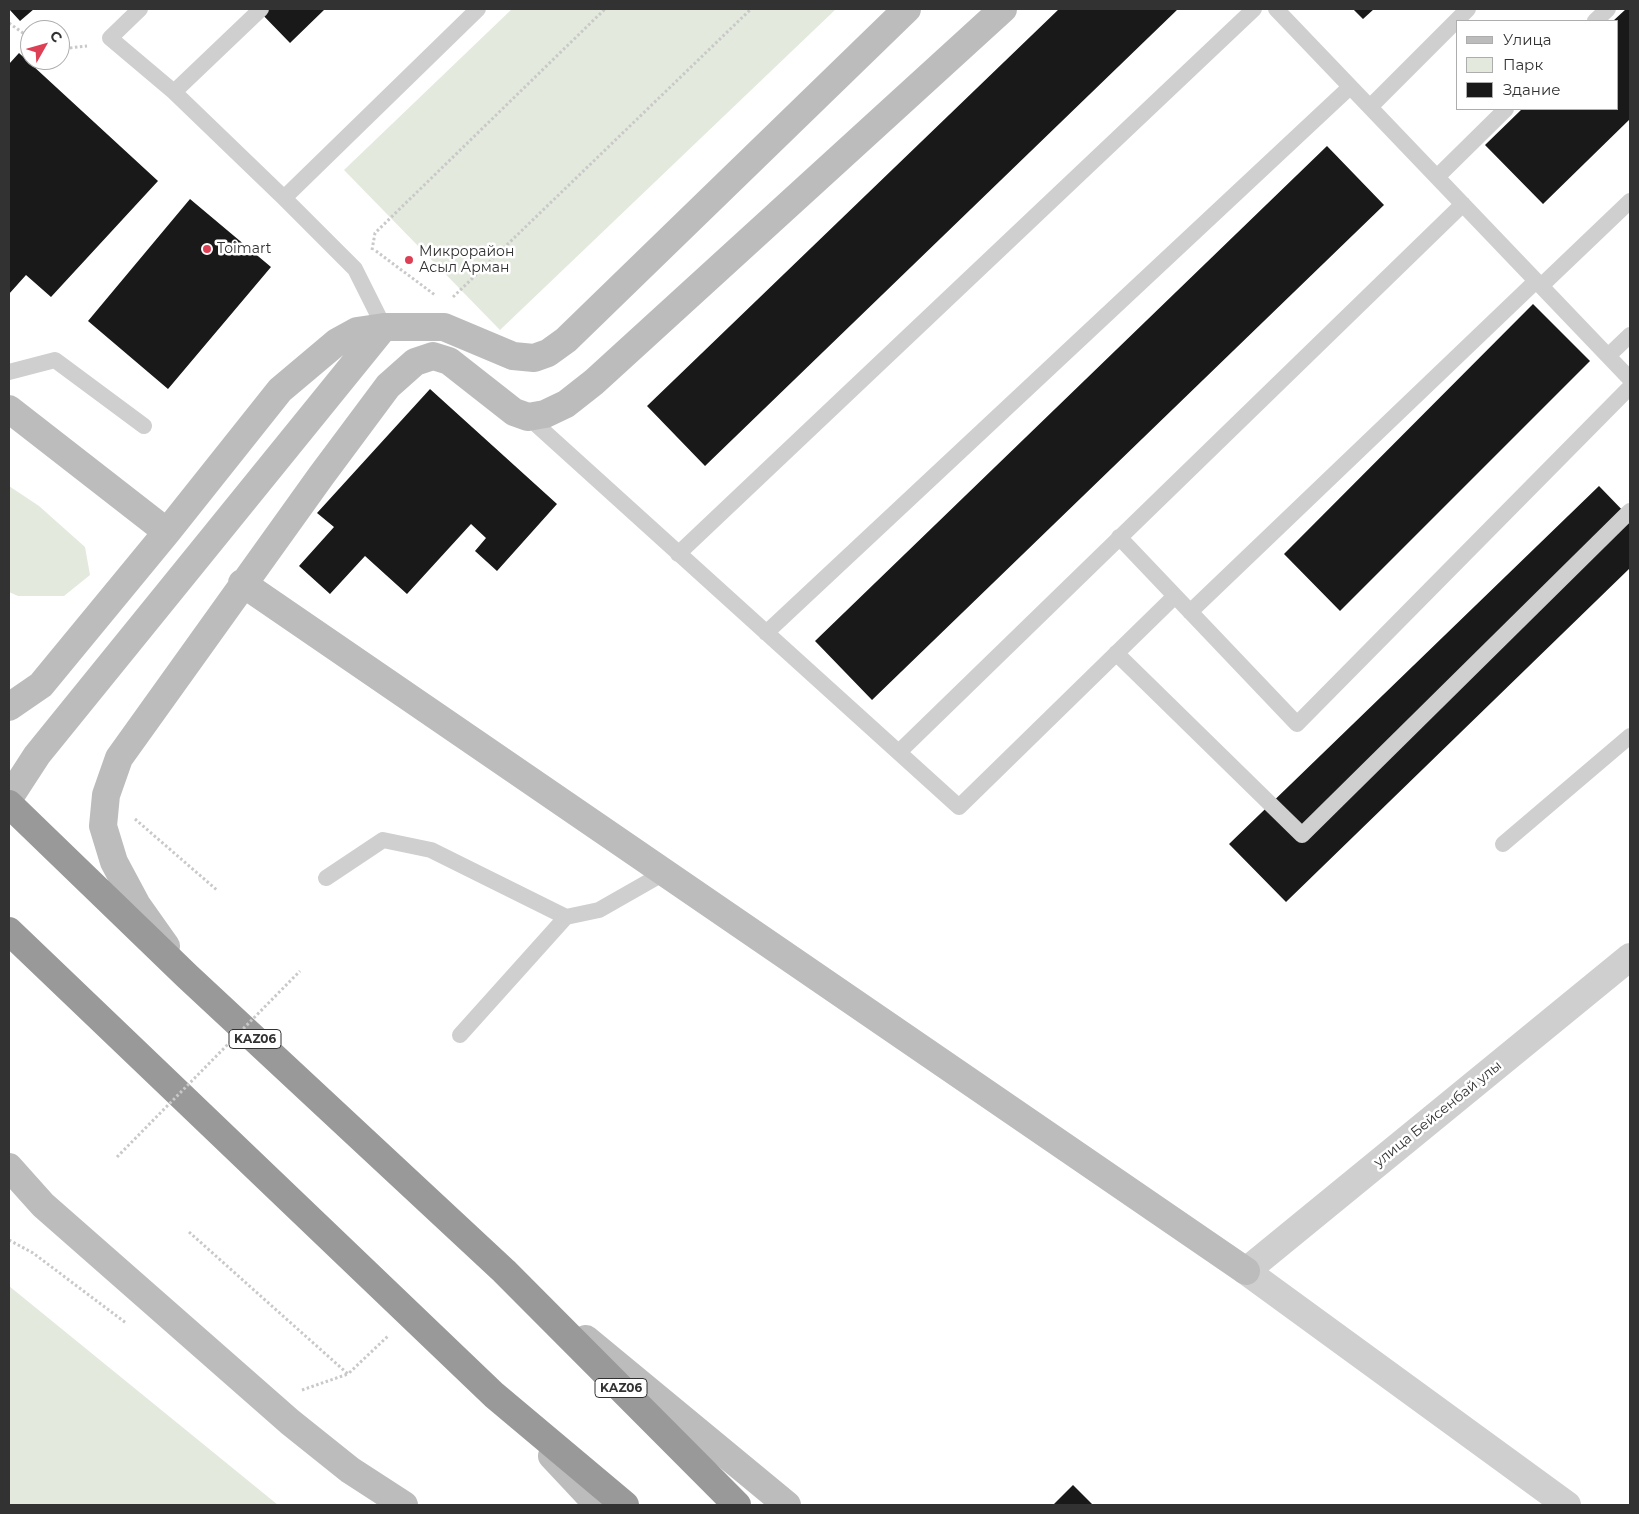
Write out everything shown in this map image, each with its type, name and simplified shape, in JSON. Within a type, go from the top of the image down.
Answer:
[{"type":"highway","name":"KАZ06","points":[[9,804],[187,976],[504,1271],[737,1505]]},
{"type":"highway","points":[[9,932],[494,1394],[625,1505]]},
{"type":"street","points":[[9,707],[41,685],[167,532],[280,390],[337,342],[358,330],[384,327],[444,327],[513,356],[534,358],[548,353],[566,340],[908,9]]},
{"type":"street","points":[[187,976],[137,905],[114,862],[103,826],[106,795],[119,758],[320,476],[388,386],[415,362],[433,356],[449,361],[514,412],[528,418],[545,414],[566,404],[594,382],[1003,9]]},
{"type":"street","points":[[9,798],[37,755],[384,327]]},
{"type":"street","points":[[9,409],[167,532]]},
{"type":"street","points":[[242,584],[1246,1271],[1567,1505]]},
{"type":"street","name":"улица Бейсенбай улы","points":[[1246,1271],[1630,957]]},
{"type":"street","points":[[9,1167],[43,1205],[290,1422],[350,1470],[404,1505]]},
{"type":"street","points":[[504,1271],[787,1505]]},
{"type":"street","points":[[494,1394],[598,1505]]},
{"type":"lane","points":[[140,9],[110,38],[174,92],[355,269],[384,327]]},
{"type":"lane","points":[[174,92],[261,9]]},
{"type":"lane","points":[[284,198],[478,9]]},
{"type":"lane","points":[[678,554],[1254,9]]},
{"type":"lane","points":[[1276,9],[1630,379]]},
{"type":"lane","points":[[1457,20],[1468,9]]},
{"type":"lane","points":[[1596,20],[1608,9]]},
{"type":"lane","points":[[1370,107],[1456,21]]},
{"type":"lane","points":[[766,633],[1350,87]]},
{"type":"lane","points":[[1437,177],[1505,110]]},
{"type":"lane","points":[[1190,612],[1539,283],[1630,200]]},
{"type":"lane","points":[[899,752],[1463,204]]},
{"type":"lane","points":[[1608,356],[1630,335]]},
{"type":"lane","points":[[9,372],[56,360],[144,426]]},
{"type":"lane","points":[[1119,537],[1296,724],[1630,387]]},
{"type":"lane","points":[[528,418],[960,807],[1174,596]]},
{"type":"lane","points":[[1116,653],[1302,835],[1630,511]]},
{"type":"lane","points":[[1503,844],[1630,736]]},
{"type":"lane","points":[[326,878],[383,840],[431,850],[566,918]]},
{"type":"lane","points":[[460,1035],[566,918],[599,910],[664,872]]},
{"type":"path","points":[[355,269],[373,249],[375,233],[605,9]]},
{"type":"path","points":[[446,304],[751,9]]},
{"type":"path","points":[[9,23],[20,31]]},
{"type":"path","points":[[373,249],[438,298]]},
{"type":"path","points":[[106,795],[218,891]]},
{"type":"path","points":[[117,1157],[300,971]]},
{"type":"path","points":[[189,1232],[348,1374],[410,1315]]},
{"type":"green space","points":[[512,9],[836,9],[500,330],[344,170]]},
{"type":"green space","points":[[9,486],[39,506],[85,547],[90,575],[64,596],[18,596],[9,592]]},
{"type":"green space","points":[[9,1286],[278,1505],[9,1505]]},
{"type":"building","points":[[9,9],[34,9],[20,20]]},
{"type":"building","points":[[257,9],[325,9],[290,43]]},
{"type":"building","points":[[1059,9],[1178,9],[705,466],[647,406]]},
{"type":"building","points":[[1353,9],[1374,9],[1363,19]]},
{"type":"building","points":[[1626,9],[1630,9],[1630,119],[1543,204],[1485,145],[1521,110],[1619,110],[1619,20],[1614,20]]},
{"type":"building","points":[[19,53],[20,70],[37,70],[158,181],[51,297],[26,275],[9,294],[9,64]]},
{"type":"building","points":[[1327,146],[1384,205],[872,700],[815,641]]},
{"type":"building","points":[[190,199],[271,267],[168,389],[88,321]]},
{"type":"building","points":[[1533,304],[1590,361],[1340,611],[1284,554]]},
{"type":"building","points":[[430,389],[557,504],[497,571],[475,551],[486,538],[471,524],[407,594],[365,556],[330,594],[299,566],[334,527],[317,513]]},
{"type":"building","points":[[1599,486],[1630,518],[1630,568],[1286,902],[1229,844]]},
{"type":"building","points":[[1073,1485],[1093,1505],[1053,1505]]},
{"type":"place","name":"Toimart","points":[[207,249]]},
{"type":"place","name":"Микрорайон Асыл Арман","points":[[409,260]]}]
